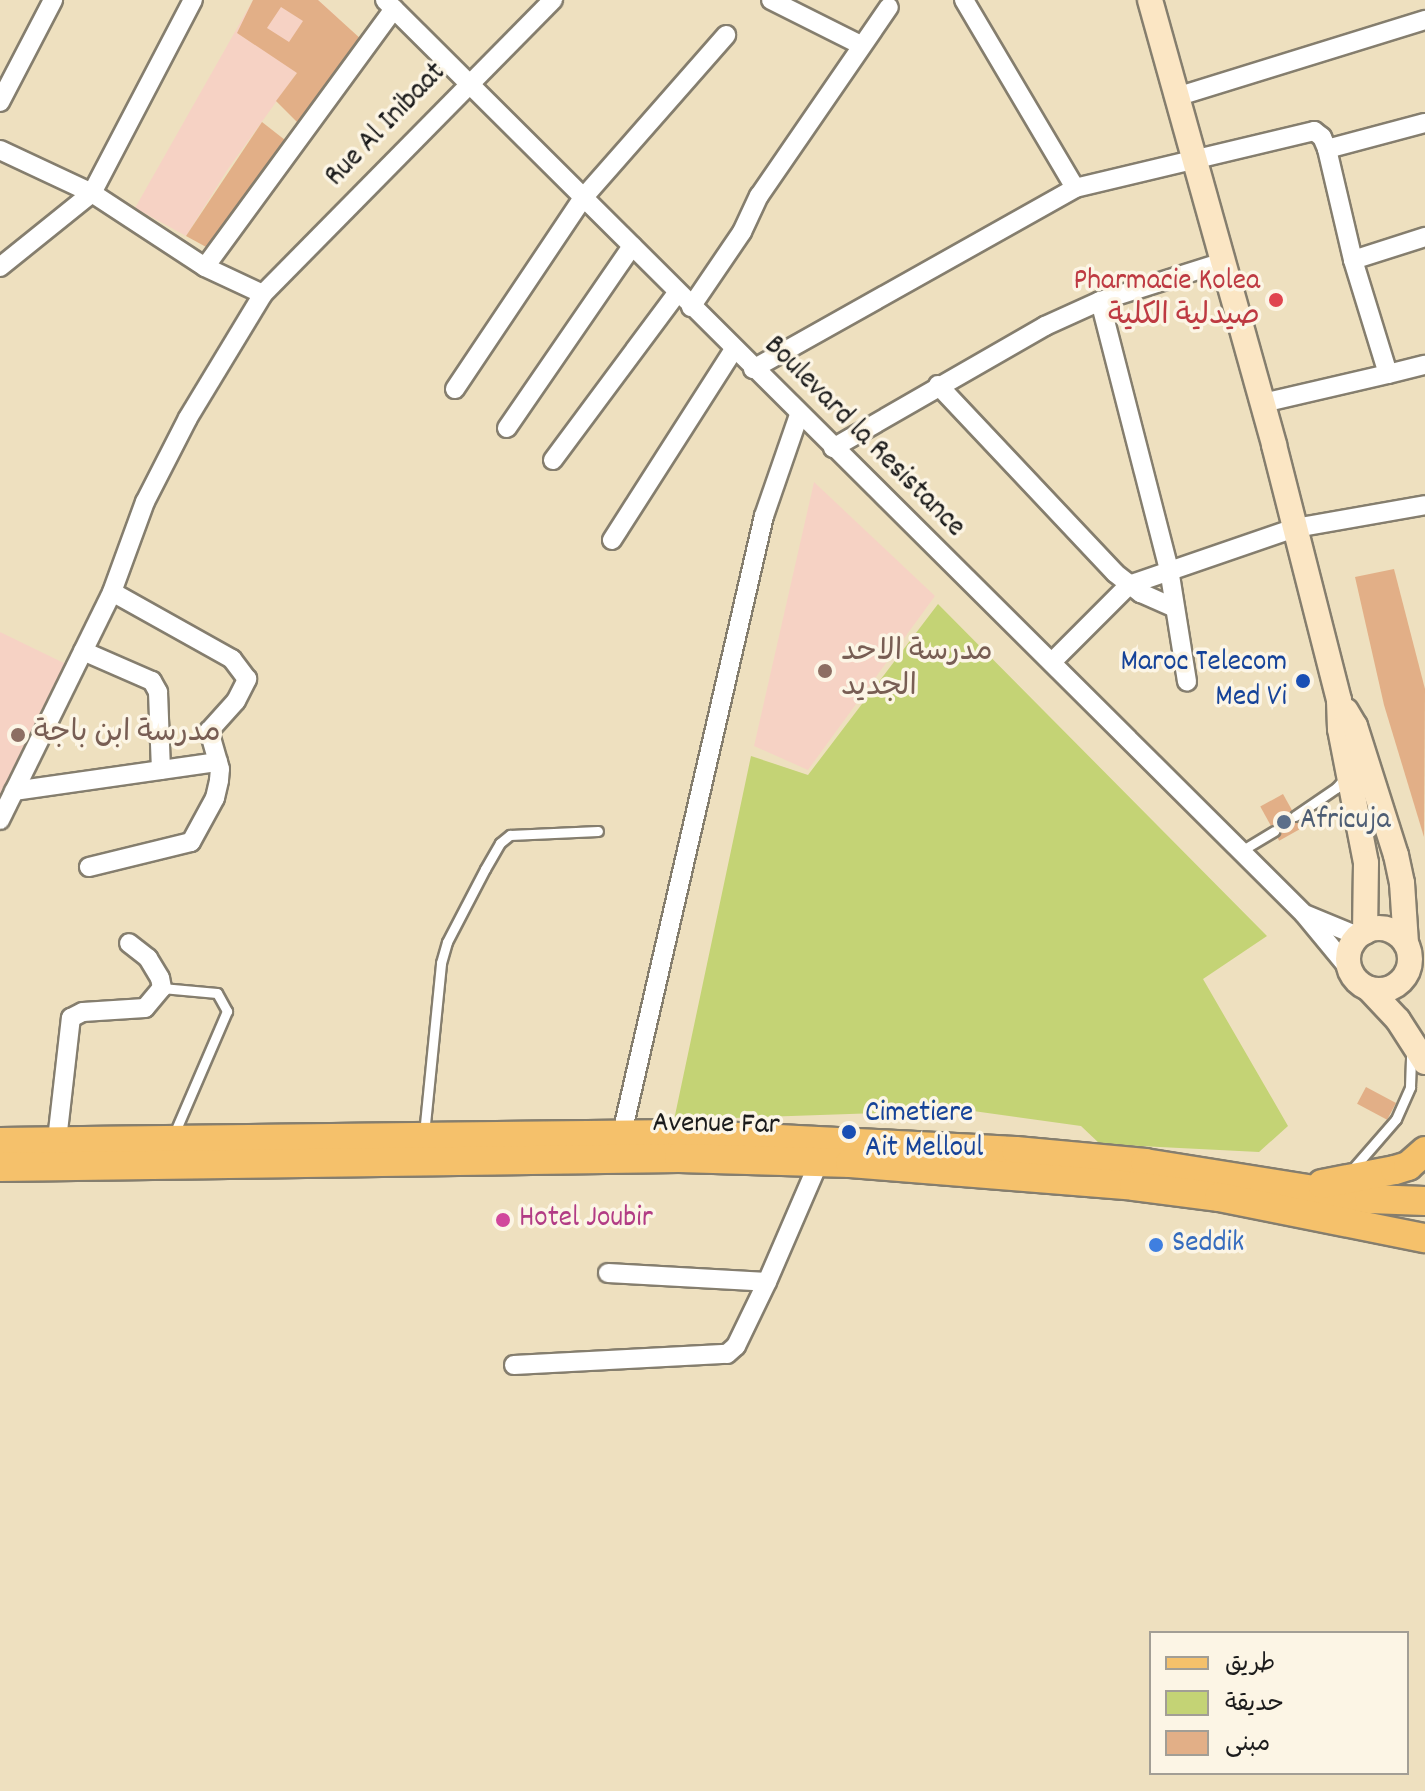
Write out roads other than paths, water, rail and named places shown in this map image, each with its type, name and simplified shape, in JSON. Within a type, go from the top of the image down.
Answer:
[{"type":"main road","points":[[1150,0],[1263,403],[1339,700],[1348,772],[1366,863],[1361,934],[1350,951],[1351,971],[1408,1036],[1425,1062]]},
{"type":"main road","points":[[1339,700],[1355,726],[1402,883],[1409,970],[1397,985],[1379,990],[1369,989]]},
{"type":"main road","points":[[1361,934],[1390,931],[1408,951],[1425,983]]},
{"type":"main road","name":"Avenue Far","points":[[0,1167],[619,1147],[679,1134],[1016,1151],[1145,1163],[1369,1199],[1425,1201]]},
{"type":"main road","name":"Avenue Far","points":[[0,1142],[424,1137],[619,1147],[1134,1186],[1219,1197],[1425,1238]]},
{"type":"main road","points":[[1305,1187],[1395,1170],[1408,1166],[1425,1151]]},
{"type":"street","points":[[0,102],[53,0]]},
{"type":"street","points":[[1,266],[92,193],[193,0]]},
{"type":"street","name":"Rue Al Inibaat","points":[[0,820],[112,592],[145,502],[188,418],[263,294],[553,0]]},
{"type":"street","points":[[771,0],[861,45]]},
{"type":"street","points":[[964,0],[1075,188]]},
{"type":"street","points":[[205,267],[390,5]]},
{"type":"street","name":"Boulevard la Resistance","points":[[390,5],[1304,914],[1351,971]]},
{"type":"street","points":[[691,307],[742,232],[759,196],[889,7]]},
{"type":"street","points":[[1176,97],[1425,20]]},
{"type":"street","points":[[455,389],[583,198],[726,35]]},
{"type":"street","points":[[1327,149],[1425,123]]},
{"type":"street","points":[[753,369],[1075,188],[1303,131],[1319,133],[1327,149],[1353,260],[1388,374]]},
{"type":"street","points":[[0,150],[92,193],[205,267],[263,294]]},
{"type":"street","points":[[1353,260],[1425,237]]},
{"type":"street","points":[[507,428],[632,246]]},
{"type":"street","points":[[833,448],[1045,326],[1100,301],[1223,262]]},
{"type":"street","points":[[553,460],[677,293]]},
{"type":"street","points":[[1100,301],[1169,569],[1187,682]]},
{"type":"street","points":[[612,540],[734,349]]},
{"type":"street","points":[[1263,403],[1425,365]]},
{"type":"street","points":[[938,385],[1129,585],[1174,608]]},
{"type":"street","points":[[619,1147],[764,516],[799,415]]},
{"type":"street","points":[[1052,662],[1129,585],[1295,528],[1425,505]]},
{"type":"street","points":[[89,867],[191,842],[215,798],[220,769],[209,731],[244,689],[247,679],[232,659],[112,592]]},
{"type":"street","points":[[83,651],[152,681],[158,692],[161,770]]},
{"type":"street","points":[[14,791],[218,762]]},
{"type":"street","name":"Boulevard la Resistance","points":[[1304,914],[1361,934]]},
{"type":"street","points":[[57,1140],[71,1018],[83,1012],[145,1008],[158,998],[162,988],[148,958],[129,943]]},
{"type":"street","points":[[514,1365],[727,1354],[736,1346],[767,1282],[819,1162]]},
{"type":"street","points":[[608,1273],[767,1282]]},
{"type":"lane","points":[[1295,816],[1336,788],[1348,772]]},
{"type":"lane","points":[[424,1137],[441,963],[447,942],[485,869],[500,843],[510,835],[598,831]]},
{"type":"lane","points":[[1241,851],[1274,831]]},
{"type":"lane","points":[[162,988],[217,993],[227,1011],[171,1140]]},
{"type":"lane","points":[[1345,1179],[1396,1119],[1414,1069],[1408,1036]]},
{"type":"place","name":"Pharmacie Kolea صيدلية الكلية","points":[[1276,300]]},
{"type":"place","name":"مدرسة الاحد الجديد","points":[[825,671]]},
{"type":"place","name":"Maroc Telecom Med Vi","points":[[1303,681]]},
{"type":"place","name":"مدرسة ابن باجة","points":[[18,735]]},
{"type":"place","name":"Africuja","points":[[1284,822]]},
{"type":"place","name":"Cimetiere Ait Melloul","points":[[849,1132]]},
{"type":"place","name":"Hotel Joubir","points":[[503,1220]]},
{"type":"place","name":"Seddik","points":[[1156,1245]]}]
